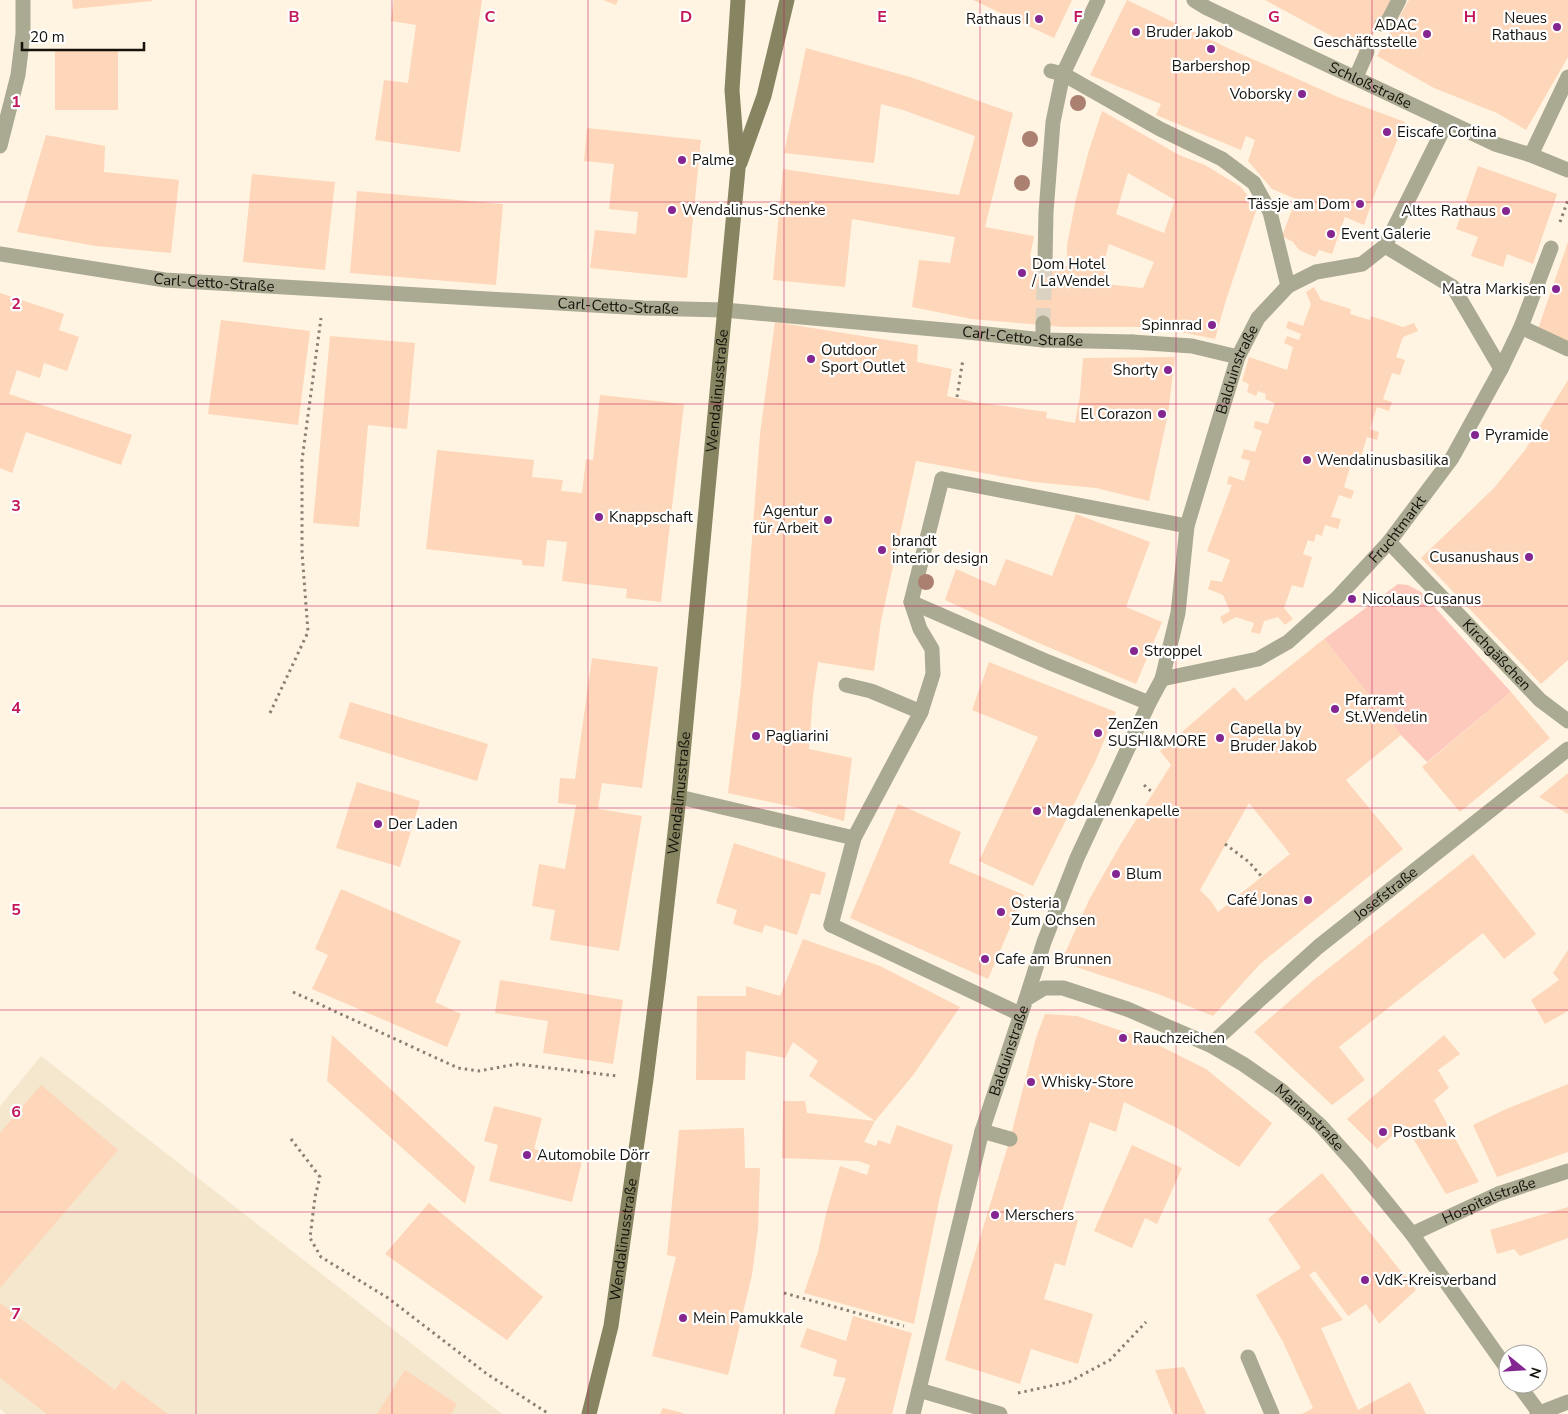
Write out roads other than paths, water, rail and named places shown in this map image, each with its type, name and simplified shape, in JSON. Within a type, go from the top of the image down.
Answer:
[{"type":"main road","name":"Wendalinusstraße","points":[[589,1414],[610,1326],[646,1079],[679,797],[738,169],[732,90],[738,0]]},
{"type":"main road","name":"Wendalinusstraße","points":[[738,169],[764,96],[787,0]]},
{"type":"street","points":[[0,146],[18,75],[23,34],[23,0]]},
{"type":"street","points":[[1045,261],[1046,212],[1057,72],[1098,0]]},
{"type":"street","name":"Schloßstraße","points":[[1194,0],[1207,8],[1495,144],[1531,155],[1568,170]]},
{"type":"street","points":[[1382,24],[1387,23],[1399,0]]},
{"type":"street","points":[[1356,77],[1367,52]]},
{"type":"street","points":[[1057,72],[1160,129],[1222,159],[1254,183],[1270,212],[1288,286]]},
{"type":"street","points":[[1531,155],[1568,77]]},
{"type":"street","name":"Balduinstraße","points":[[913,1414],[934,1334],[982,1130],[1044,942],[1077,858],[1162,679],[1178,614],[1187,526],[1238,357],[1258,318],[1288,286],[1316,272],[1362,264],[1386,246],[1447,122]]},
{"type":"street","points":[[1386,246],[1453,287],[1500,369]]},
{"type":"street","name":"Fruchtmarkt","points":[[1162,679],[1258,659],[1288,642],[1337,598],[1389,542],[1452,458],[1521,327],[1551,248]]},
{"type":"street","name":"Carl-Cetto-Straße","points":[[0,254],[165,280],[643,308],[724,310],[1043,340],[1132,342],[1192,346],[1238,357]]},
{"type":"street","points":[[1043,323],[1043,340]]},
{"type":"street","points":[[1521,327],[1568,349]]},
{"type":"street","points":[[1020,1014],[831,925],[854,838],[921,712],[933,674],[932,649],[920,629],[911,602],[942,479],[1187,526]]},
{"type":"street","name":"Kirchgäßchen","points":[[1389,542],[1540,700],[1568,721]]},
{"type":"street","points":[[911,602],[1048,662],[1149,703]]},
{"type":"street","points":[[846,685],[872,691],[921,712]]},
{"type":"street","name":"Josefstraße","points":[[1210,1045],[1318,948],[1568,749]]},
{"type":"street","points":[[679,797],[854,838]]},
{"type":"street","name":"Marienstraße","points":[[1026,999],[1044,988],[1063,988],[1127,1009],[1210,1045],[1243,1064],[1282,1091],[1322,1126],[1356,1164],[1412,1234],[1498,1356]]},
{"type":"street","points":[[982,1130],[1010,1139]]},
{"type":"street","name":"Hospitalstraße","points":[[1412,1234],[1498,1194],[1568,1171]]},
{"type":"street","points":[[1248,1357],[1272,1414]]},
{"type":"street","points":[[920,1390],[1000,1414]]},
{"type":"street","points":[[1525,1394],[1538,1414],[1568,1402]]},
{"type":"tunnel","points":[[1043,323],[1045,261]]},
{"type":"place","name":"Rathaus I","points":[[1039,19]]},
{"type":"place","name":"Neues Rathaus","points":[[1557,27]]},
{"type":"place","name":"Bruder Jakob","points":[[1136,32]]},
{"type":"place","name":"ADAC Geschäftsstelle","points":[[1427,34]]},
{"type":"place","name":"Barbershop","points":[[1211,49]]},
{"type":"place","name":"Voborsky","points":[[1302,94]]},
{"type":"place","name":"Eiscafe Cortina","points":[[1387,132]]},
{"type":"place","name":"Palme","points":[[682,160]]},
{"type":"place","name":"Tässje am Dom","points":[[1360,204]]},
{"type":"place","name":"Wendalinus-Schenke","points":[[672,210]]},
{"type":"place","name":"Altes Rathaus","points":[[1506,211]]},
{"type":"place","name":"Event Galerie","points":[[1331,234]]},
{"type":"place","name":"Dom Hotel / LaWendel","points":[[1022,273]]},
{"type":"place","name":"Matra Markisen","points":[[1556,289]]},
{"type":"place","name":"Spinnrad","points":[[1212,325]]},
{"type":"place","name":"Outdoor Sport Outlet","points":[[811,359]]},
{"type":"place","name":"Shorty","points":[[1168,370]]},
{"type":"place","name":"El Corazon","points":[[1162,414]]},
{"type":"place","name":"Pyramide","points":[[1475,435]]},
{"type":"place","name":"Wendalinusbasilika","points":[[1307,460]]},
{"type":"place","name":"Knappschaft","points":[[599,517]]},
{"type":"place","name":"Agentur für Arbeit","points":[[828,520]]},
{"type":"place","name":"brandt interior design","points":[[882,550]]},
{"type":"place","name":"Cusanushaus","points":[[1529,557]]},
{"type":"place","name":"Nicolaus Cusanus","points":[[1352,599]]},
{"type":"place","name":"Stroppel","points":[[1134,651]]},
{"type":"place","name":"Pfarramt St.Wendelin","points":[[1335,709]]},
{"type":"place","name":"ZenZen SUSHI&MORE","points":[[1098,733]]},
{"type":"place","name":"Pagliarini","points":[[756,736]]},
{"type":"place","name":"Capella by Bruder Jakob","points":[[1220,738]]},
{"type":"place","name":"Magdalenenkapelle","points":[[1037,811]]},
{"type":"place","name":"Der Laden","points":[[378,824]]},
{"type":"place","name":"Blum","points":[[1116,874]]},
{"type":"place","name":"Café Jonas","points":[[1308,900]]},
{"type":"place","name":"Osteria Zum Ochsen","points":[[1001,912]]},
{"type":"place","name":"Cafe am Brunnen","points":[[985,959]]},
{"type":"place","name":"Rauchzeichen","points":[[1123,1038]]},
{"type":"place","name":"Whisky-Store","points":[[1031,1082]]},
{"type":"place","name":"Postbank","points":[[1383,1132]]},
{"type":"place","name":"Automobile Dörr","points":[[527,1155]]},
{"type":"place","name":"Merschers","points":[[995,1215]]},
{"type":"place","name":"VdK-Kreisverband","points":[[1365,1280]]},
{"type":"place","name":"Mein Pamukkale","points":[[683,1318]]}]
